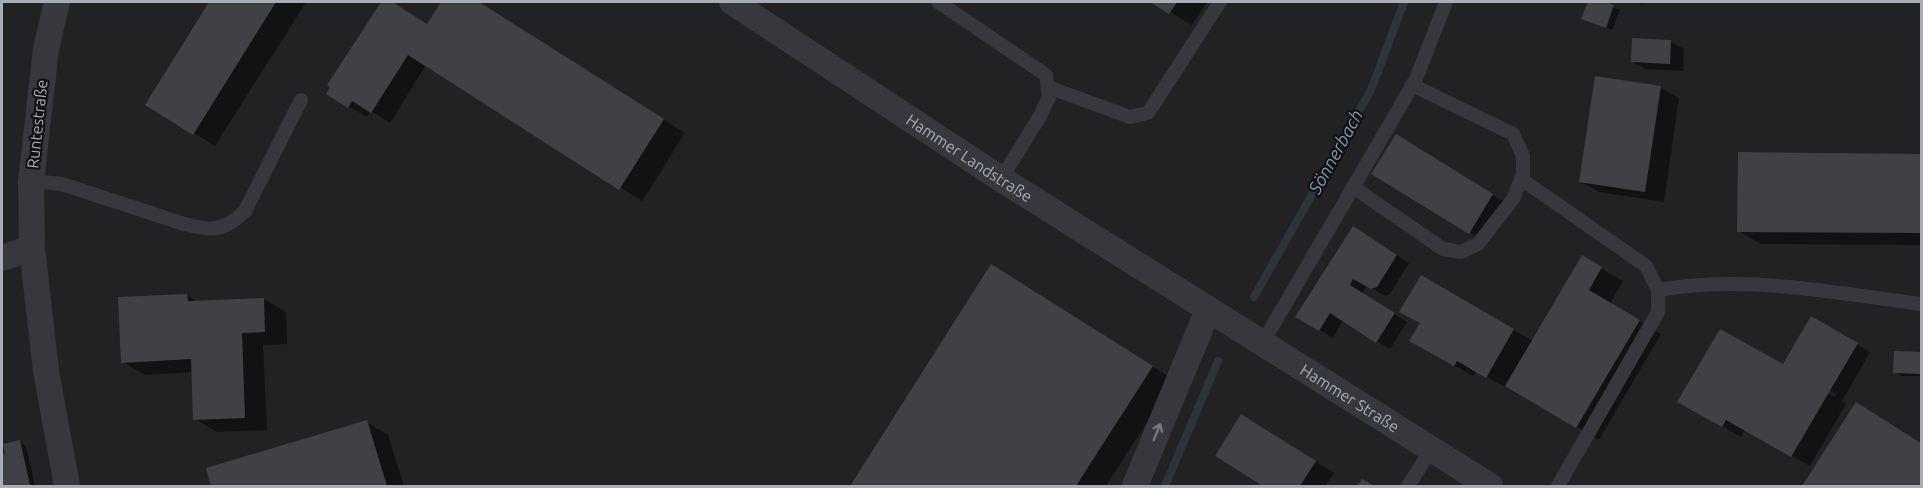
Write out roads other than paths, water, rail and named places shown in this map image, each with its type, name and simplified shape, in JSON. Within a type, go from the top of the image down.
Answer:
[{"type":"street","name":"Runtestraße","points":[[57,2],[46,49],[31,181],[32,248],[46,371],[67,486]]},
{"type":"street","name":"Hammer Landstraße","points":[[732,2],[1001,179],[1208,310]]},
{"type":"street","points":[[2,258],[32,248]]},
{"type":"street","name":"Hammer Straße","points":[[1208,310],[1490,486]]},
{"type":"street","points":[[1135,486],[1208,310]]},
{"type":"lane","points":[[938,2],[1046,75],[1049,97],[1040,116],[1001,179]]},
{"type":"lane","points":[[1048,87],[1130,117],[1148,113],[1220,2]]},
{"type":"lane","points":[[1262,344],[1412,85],[1446,2]]},
{"type":"lane","points":[[1353,187],[1443,249],[1461,252],[1479,244],[1513,199],[1523,175],[1523,156],[1513,134],[1412,85]]},
{"type":"lane","points":[[31,181],[62,184],[183,224],[218,229],[234,222],[245,211],[301,100]]},
{"type":"lane","points":[[1521,179],[1646,266],[1658,290],[1658,312],[1558,486]]},
{"type":"lane","points":[[1658,290],[1689,285],[1748,283],[1922,304]]},
{"type":"lane","points":[[1408,486],[1431,450]]},
{"type":"waterway","name":"Sönnerbach","points":[[1254,297],[1371,90],[1404,2]]},
{"type":"waterway","name":"Sönnerbach","points":[[1165,486],[1218,361]]}]
